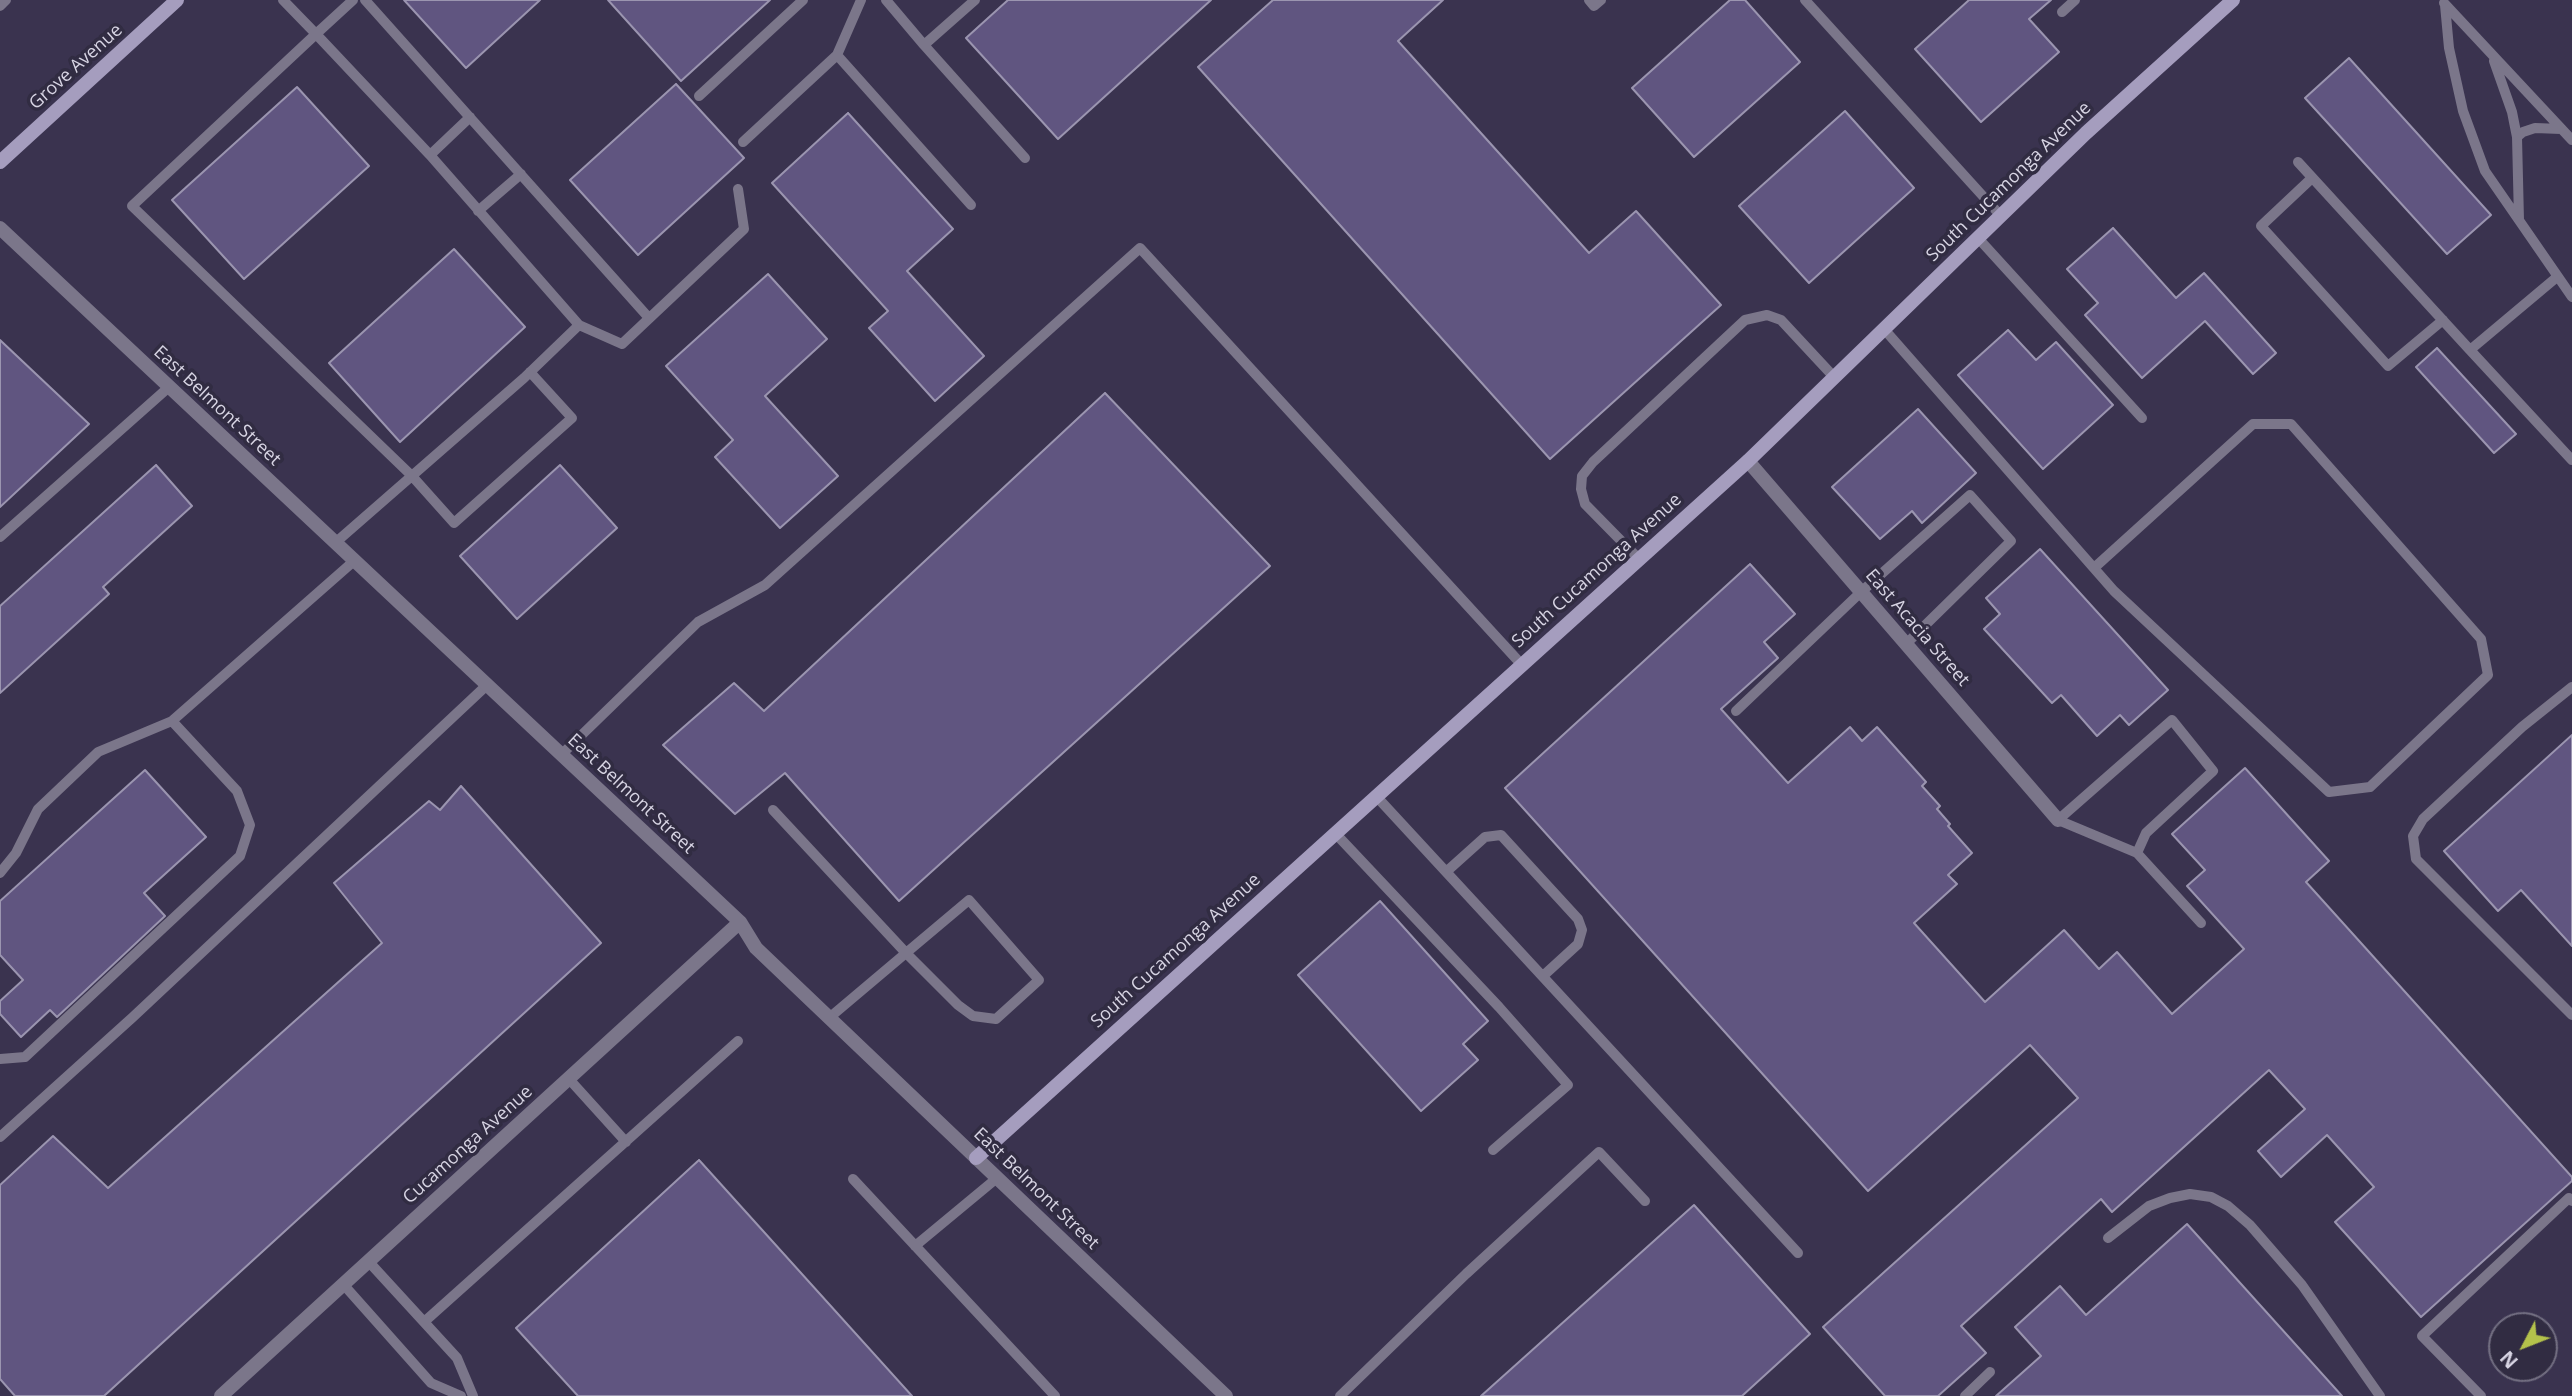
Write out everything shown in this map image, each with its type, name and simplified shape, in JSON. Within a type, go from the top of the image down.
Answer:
[{"type":"street","name":"Grove Avenue","points":[[0,162],[177,0]]},
{"type":"street","name":"South Cucamonga Avenue","points":[[976,1158],[1748,461],[2086,133],[2233,0]]},
{"type":"street","name":"East Belmont Street","points":[[0,228],[740,922],[756,948],[1226,1396]]},
{"type":"street","name":"East Acacia Street","points":[[1748,461],[2058,820]]},
{"type":"street","name":"Cucamonga Avenue","points":[[221,1396],[740,922]]},
{"type":"lane","points":[[0,6],[6,0]]},
{"type":"lane","points":[[283,0],[430,155],[579,325],[622,344],[744,229],[738,189]]},
{"type":"lane","points":[[353,0],[132,206],[412,476],[454,523],[572,418],[530,372]]},
{"type":"lane","points":[[365,0],[649,318]]},
{"type":"lane","points":[[699,96],[803,0]]},
{"type":"lane","points":[[743,142],[837,54],[861,0]]},
{"type":"lane","points":[[886,0],[1025,158]]},
{"type":"lane","points":[[924,45],[975,0]]},
{"type":"lane","points":[[1589,0],[1594,6],[1601,0]]},
{"type":"lane","points":[[1805,0],[2001,216]]},
{"type":"lane","points":[[2062,12],[2075,0]]},
{"type":"lane","points":[[2443,2],[2572,140]]},
{"type":"lane","points":[[2443,2],[2449,48],[2463,111],[2484,171],[2572,297]]},
{"type":"lane","points":[[837,54],[971,205]]},
{"type":"lane","points":[[2491,54],[2512,112],[2517,137],[2519,221]]},
{"type":"lane","points":[[430,155],[470,117]]},
{"type":"lane","points":[[2517,137],[2535,128],[2561,129]]},
{"type":"lane","points":[[2298,162],[2572,460]]},
{"type":"lane","points":[[478,211],[521,174]]},
{"type":"lane","points":[[2312,178],[2261,226],[2388,366],[2443,320]]},
{"type":"lane","points":[[1978,238],[2142,418]]},
{"type":"lane","points":[[561,755],[698,622],[765,585],[1140,248],[1521,665]]},
{"type":"lane","points":[[2470,351],[2557,277]]},
{"type":"lane","points":[[1639,559],[1586,504],[1581,489],[1582,476],[1592,462],[1745,320],[1767,315],[1781,320],[1834,377]]},
{"type":"lane","points":[[335,543],[530,372],[579,325]]},
{"type":"lane","points":[[1884,329],[2114,591],[2329,792],[2370,787],[2488,675],[2481,639],[2291,424],[2253,424],[2094,568]]},
{"type":"lane","points":[[0,537],[169,387]]},
{"type":"lane","points":[[1736,711],[1861,592],[1970,495],[2011,541],[1906,644]]},
{"type":"lane","points":[[0,873],[16,853],[38,809],[98,752],[172,721],[354,561]]},
{"type":"lane","points":[[0,1137],[133,1017],[486,685]]},
{"type":"lane","points":[[2572,687],[2522,727],[2423,819],[2413,836],[2416,859],[2572,1015]]},
{"type":"lane","points":[[2137,853],[2146,834],[2213,771],[2172,720],[2058,820],[2137,853],[2201,923]]},
{"type":"lane","points":[[0,1059],[24,1057],[240,856],[250,825],[237,791],[172,721]]},
{"type":"lane","points":[[1376,796],[1798,1253]]},
{"type":"lane","points":[[772,810],[906,953],[972,1016],[996,1018],[1039,980],[969,900],[906,953],[829,1018]]},
{"type":"lane","points":[[1335,833],[1499,1007],[1568,1085],[1493,1150]]},
{"type":"lane","points":[[1446,872],[1485,837],[1501,835],[1578,919],[1582,930],[1578,944],[1543,976]]},
{"type":"lane","points":[[424,1322],[738,1041]]},
{"type":"lane","points":[[569,1079],[626,1142]]},
{"type":"lane","points":[[1340,1396],[1466,1274],[1599,1152],[1645,1201]]},
{"type":"lane","points":[[915,1246],[997,1178]]},
{"type":"lane","points":[[853,1179],[1055,1396]]},
{"type":"lane","points":[[2108,1238],[2149,1206],[2170,1198],[2190,1194],[2211,1197],[2228,1206],[2250,1225],[2302,1285],[2380,1396]]},
{"type":"lane","points":[[2481,1396],[2423,1336],[2569,1198],[2572,1201]]},
{"type":"lane","points":[[369,1262],[457,1358],[472,1396]]},
{"type":"lane","points":[[344,1284],[431,1382],[460,1396]]},
{"type":"lane","points":[[1965,1396],[1990,1373]]},
{"type":"shaded area","points":[[0,0],[2572,0],[2572,1396],[0,1396]]},
{"type":"building","points":[[404,0],[540,0],[466,68]]},
{"type":"building","points":[[608,0],[770,0],[681,81]]},
{"type":"building","points":[[1008,0],[1211,0],[1058,139],[966,38]]},
{"type":"building","points":[[1273,0],[1443,0],[1398,41],[1589,253],[1636,211],[1721,305],[1550,459],[1198,67]]},
{"type":"building","points":[[1730,0],[1745,0],[1800,62],[1694,157],[1632,88]]},
{"type":"building","points":[[1969,0],[2051,0],[2029,19],[2059,52],[1981,122],[1915,49]]},
{"type":"building","points":[[2349,58],[2491,215],[2447,254],[2305,98]]},
{"type":"building","points":[[676,84],[744,158],[638,255],[570,180]]},
{"type":"building","points":[[297,87],[369,166],[244,279],[172,200]]},
{"type":"building","points":[[1845,111],[1914,188],[1809,283],[1739,206]]},
{"type":"building","points":[[848,113],[953,229],[907,271],[984,356],[935,401],[869,328],[888,311],[772,183]]},
{"type":"building","points":[[2113,228],[2176,298],[2204,273],[2276,353],[2253,374],[2205,321],[2142,378],[2085,315],[2098,303],[2067,269]]},
{"type":"building","points":[[454,249],[525,327],[400,442],[329,363]]},
{"type":"building","points":[[768,274],[827,339],[765,396],[838,476],[780,528],[715,457],[733,440],[666,366]]},
{"type":"building","points":[[2008,330],[2036,360],[2056,342],[2113,405],[2043,469],[1958,375]]},
{"type":"building","points":[[0,340],[89,424],[0,507]]},
{"type":"building","points":[[2437,348],[2516,434],[2494,453],[2416,367]]},
{"type":"building","points":[[1105,393],[1270,566],[899,901],[785,773],[735,814],[663,745],[734,683],[764,711]]},
{"type":"building","points":[[1918,409],[1976,473],[1922,523],[1912,511],[1880,539],[1832,487]]},
{"type":"building","points":[[156,465],[192,506],[103,587],[109,594],[0,693],[0,606]]},
{"type":"building","points":[[560,465],[617,528],[517,619],[460,556]]},
{"type":"building","points":[[2040,549],[2168,690],[2129,725],[2120,715],[2097,736],[2061,695],[2052,703],[1984,629],[2000,614],[1986,598]]},
{"type":"building","points":[[1750,564],[1795,614],[1764,642],[1778,658],[1721,709],[1788,783],[1850,727],[1862,741],[1877,727],[1926,782],[1922,786],[1940,806],[1937,809],[1950,824],[1948,826],[1972,853],[1948,875],[1957,884],[1914,923],[1985,1002],[2064,930],[2099,969],[2117,952],[2172,1014],[2244,949],[2187,886],[2205,870],[2172,834],[2245,768],[2329,861],[2306,882],[2572,1177],[2572,1181],[2421,1317],[2335,1222],[2374,1187],[2327,1135],[2281,1177],[2258,1151],[2305,1109],[2269,1070],[2112,1212],[2101,1199],[1961,1326],[1986,1353],[1938,1396],[1885,1396],[1823,1327],[2078,1098],[2030,1045],[1868,1191],[1505,788]]},
{"type":"building","points":[[2572,735],[2572,946],[2521,890],[2498,911],[2444,851]]},
{"type":"building","points":[[145,770],[206,837],[144,893],[165,916],[57,1017],[50,1010],[21,1037],[0,1014],[0,1001],[23,980],[0,955],[0,901]]},
{"type":"building","points":[[461,786],[601,943],[104,1396],[15,1396],[0,1379],[0,1185],[53,1136],[108,1188],[382,943],[334,883],[429,801],[440,810]]},
{"type":"building","points":[[1380,901],[1488,1021],[1463,1044],[1478,1060],[1421,1111],[1298,975]]},
{"type":"building","points":[[699,1160],[912,1396],[578,1396],[516,1328]]},
{"type":"building","points":[[1694,1205],[1810,1334],[1742,1396],[1481,1396]]},
{"type":"building","points":[[2187,1224],[2342,1396],[1996,1396],[2041,1356],[2015,1327],[2060,1286],[2086,1315]]}]
